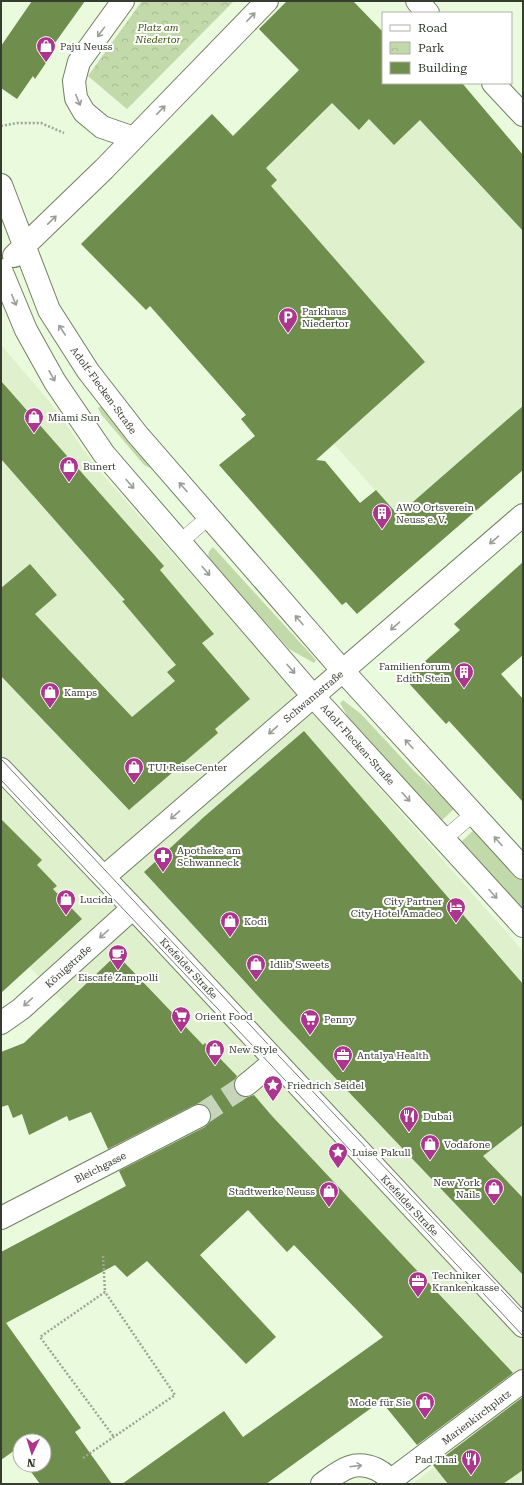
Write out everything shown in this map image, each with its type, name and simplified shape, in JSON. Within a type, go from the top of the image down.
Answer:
[{"type":"street","points":[[123,1],[79,62],[74,81],[76,98],[84,112],[102,127],[134,138]]},
{"type":"street","points":[[1,269],[134,138],[266,1]]},
{"type":"street","points":[[417,1],[427,12]]},
{"type":"street","points":[[494,84],[523,115]]},
{"type":"street","name":"Adolf-Flecken-Straße","points":[[1,185],[49,310],[88,371],[137,434],[343,671],[523,868]]},
{"type":"street","name":"Adolf-Flecken-Straße","points":[[1,269],[26,330],[55,382],[104,454],[314,696],[523,926]]},
{"type":"street","name":"Schwannstraße","points":[[104,877],[523,515]]},
{"type":"street","name":"Krefelder Straße","points":[[1,769],[104,877],[523,1326]]},
{"type":"street","name":"Königstraße","points":[[1,1023],[21,1009],[133,908]]},
{"type":"street","points":[[246,1085],[275,1061]]},
{"type":"street","name":"Bleichgasse","points":[[1,1218],[199,1116]]},
{"type":"street","name":"Marienkirchplatz","points":[[322,1484],[342,1469],[357,1465],[369,1466],[382,1472],[391,1482],[523,1381]]},
{"type":"lane","points":[[180,542],[209,517]]},
{"type":"lane","points":[[444,839],[473,814]]},
{"type":"path","points":[[1,126],[17,123],[41,123],[66,133]]},
{"type":"path","points":[[83,1458],[176,1395],[105,1292],[103,1256]]},
{"type":"path","points":[[105,1292],[40,1337],[114,1437]]},
{"type":"shaded area","points":[[287,1],[353,1],[382,31],[382,84],[463,84],[523,155],[523,470],[429,551],[334,444],[425,362],[298,217],[248,209],[146,310],[81,244],[212,114],[233,135],[299,71],[259,29]]},
{"type":"shaded area","points":[[1,345],[49,401],[96,467],[523,951],[523,1484],[415,1484],[415,1482],[477,1435],[1,937]]},
{"type":"green space","name":"Platz am Niedertor","points":[[142,1],[234,1],[127,109],[88,76]]},
{"type":"green space","points":[[102,406],[153,465],[150,468],[144,465],[101,414],[98,408]]},
{"type":"green space","points":[[213,547],[316,660],[314,663],[289,649],[210,560],[208,553]]},
{"type":"green space","points":[[343,700],[361,714],[414,771],[455,808],[441,821],[351,722],[340,703]]},
{"type":"green space","points":[[476,828],[523,880],[523,913],[460,843]]},
{"type":"building","points":[[32,1],[85,1],[47,54],[50,57],[35,79],[33,76],[17,99],[1,88],[1,46]]},
{"type":"building","points":[[287,1],[353,1],[382,31],[382,84],[463,84],[523,155],[523,231],[420,120],[394,145],[369,119],[359,130],[332,103],[266,168],[277,180],[271,186],[425,362],[316,460],[325,461],[360,503],[376,490],[398,515],[523,406],[523,470],[357,614],[346,602],[342,605],[219,465],[255,436],[241,419],[246,415],[150,306],[146,310],[81,244],[212,114],[233,136],[299,70],[259,29]]},
{"type":"building","points":[[1,381],[164,566],[160,570],[214,634],[202,643],[250,699],[215,729],[218,733],[129,810],[1,676],[1,588],[30,564],[57,595],[35,614],[132,717],[175,681],[167,672],[176,665],[122,601],[125,600],[1,459]]},
{"type":"building","name":"Familienforum Edith Stein","points":[[523,562],[523,655],[501,674],[523,699],[523,802],[449,721],[446,724],[405,679],[460,630],[454,624]]},
{"type":"building","points":[[304,731],[523,984],[523,1125],[483,1156],[523,1198],[523,1275],[281,1021],[144,872],[205,816]]},
{"type":"building","points":[[1,819],[42,860],[37,865],[57,886],[53,889],[82,919],[1,993]]},
{"type":"building","points":[[111,960],[122,960],[203,1045],[205,1043],[237,1076],[234,1081],[234,1087],[237,1093],[241,1097],[254,1095],[513,1373],[417,1445],[381,1401],[266,1484],[122,1484],[224,1411],[243,1437],[383,1337],[294,1245],[287,1252],[248,1210],[200,1255],[276,1337],[246,1364],[147,1261],[127,1277],[115,1265],[6,1323],[81,1428],[75,1432],[112,1484],[40,1484],[32,1473],[52,1473],[52,1433],[12,1433],[12,1452],[1,1460],[1,1252],[126,1186],[119,1171],[205,1127],[209,1123],[211,1117],[210,1111],[206,1106],[200,1104],[194,1105],[108,1149],[91,1112],[69,1121],[67,1116],[29,1135],[22,1114],[13,1118],[8,1105],[1,1107],[1,1052],[24,1043]]},
{"type":"building","points":[[523,1397],[523,1470],[503,1484],[448,1484],[433,1465]]},
{"type":"tunnel","points":[[199,1116],[246,1085]]},
{"type":"tram line","points":[[1,759],[280,1057],[523,1313]]},
{"type":"tram line","points":[[1,780],[271,1065],[523,1336]]},
{"type":"place","name":"Paju Neuss","points":[[46,63]]},
{"type":"place","name":"Parkhaus Niedertor","points":[[288,334]]},
{"type":"place","name":"Miami Sun","points":[[34,434]]},
{"type":"place","name":"Bunert","points":[[69,483]]},
{"type":"place","name":"AWO Ortsverein Neuss e. V.","points":[[382,530]]},
{"type":"place","name":"Familienforum Edith Stein","points":[[464,689]]},
{"type":"place","name":"Kamps","points":[[50,709]]},
{"type":"place","name":"TUI ReiseCenter","points":[[134,784]]},
{"type":"place","name":"Apotheke am Schwanneck","points":[[163,873]]},
{"type":"place","name":"Lucida","points":[[66,916]]},
{"type":"place","name":"City Partner City Hotel Amadeo","points":[[456,924]]},
{"type":"place","name":"Kodi","points":[[230,938]]},
{"type":"place","name":"Eiscafé Zampolli","points":[[118,971]]},
{"type":"place","name":"Idlib Sweets","points":[[256,981]]},
{"type":"place","name":"Orient Food","points":[[181,1033]]},
{"type":"place","name":"Penny","points":[[310,1036]]},
{"type":"place","name":"New Style","points":[[215,1066]]},
{"type":"place","name":"Antalya Health","points":[[343,1072]]},
{"type":"place","name":"Friedrich Seidel","points":[[273,1102]]},
{"type":"place","name":"Dubai","points":[[409,1133]]},
{"type":"place","name":"Vodafone","points":[[430,1161]]},
{"type":"place","name":"Luise Pakull","points":[[338,1169]]},
{"type":"place","name":"New York Nails","points":[[494,1205]]},
{"type":"place","name":"Stadtwerke Neuss","points":[[329,1208]]},
{"type":"place","name":"Techniker Krankenkasse","points":[[418,1298]]},
{"type":"place","name":"Mode für Sie","points":[[425,1419]]},
{"type":"place","name":"Pad Thai","points":[[471,1476]]}]
